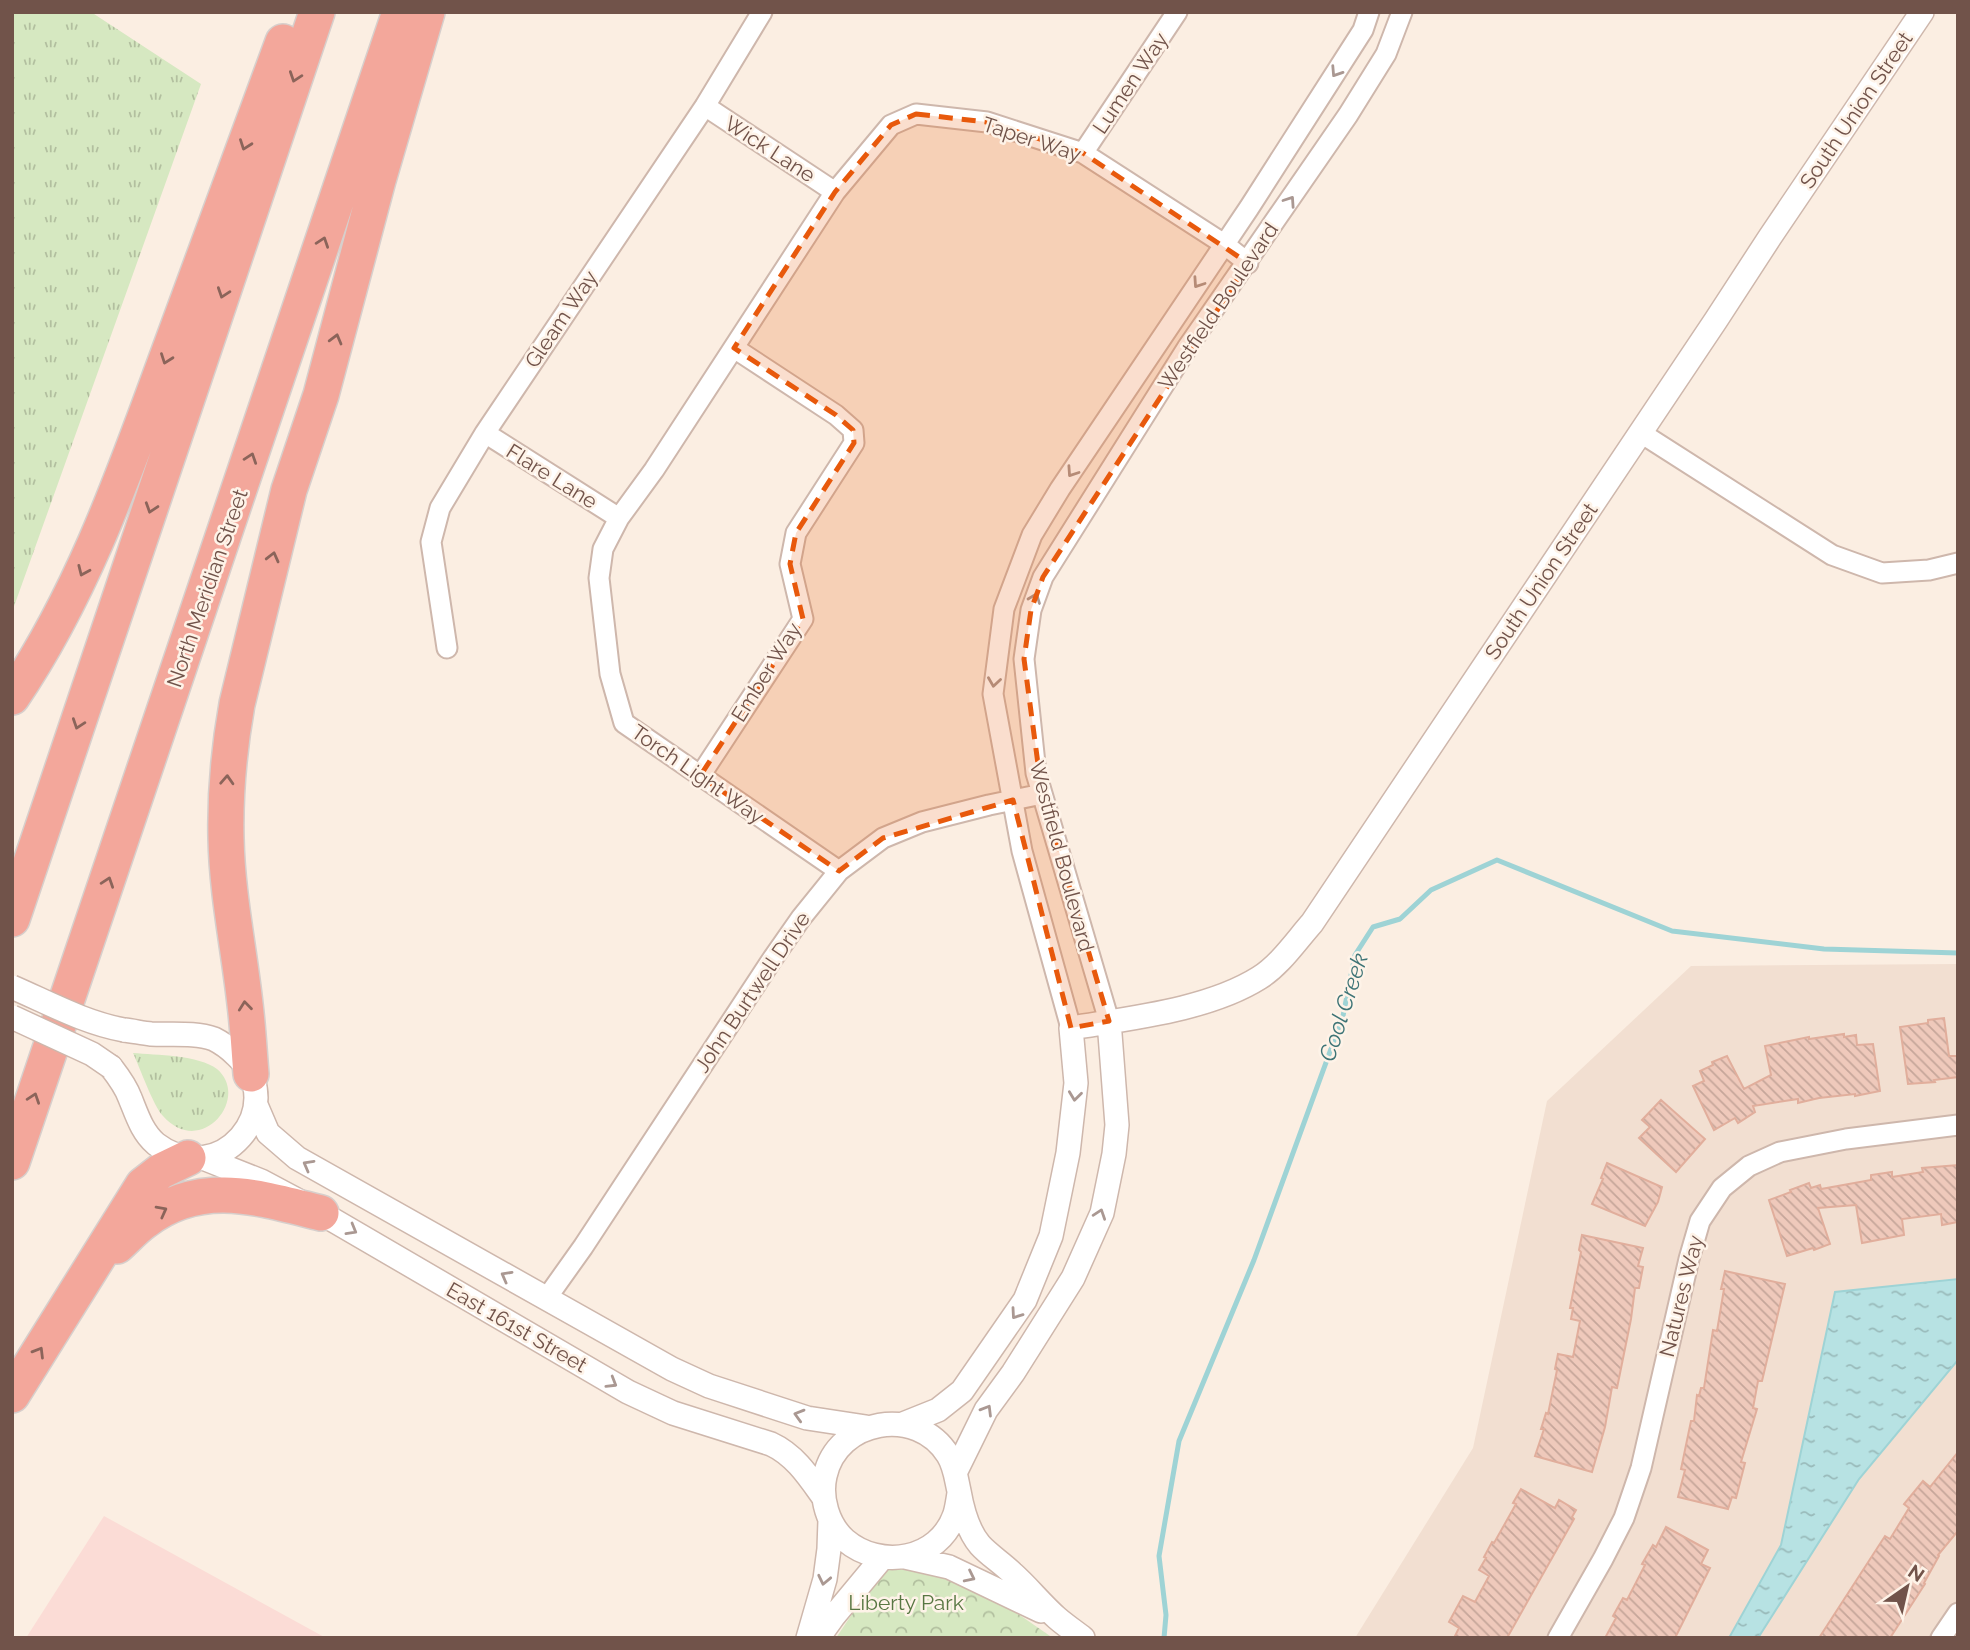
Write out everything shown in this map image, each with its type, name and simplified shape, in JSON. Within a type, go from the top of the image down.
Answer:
[{"type":"highway","points":[[12,697],[67,606],[120,483],[293,12]]},
{"type":"highway","points":[[12,919],[317,12]]},
{"type":"highway","name":"North Meridian Street","points":[[12,1162],[152,754],[400,12]]},
{"type":"highway","points":[[253,1089],[245,1004],[228,882],[226,840],[231,738],[243,677],[289,491],[321,395],[378,180],[427,12]]},
{"type":"highway","points":[[12,1395],[143,1185],[161,1171],[195,1158]]},
{"type":"highway","points":[[90,1268],[145,1220],[193,1198],[216,1195],[250,1196],[321,1213]]},
{"type":"street","name":"Gleam Way","points":[[447,648],[431,542],[440,508],[485,433],[705,106],[762,12]]},
{"type":"street","name":"Lumen Way","points":[[1083,153],[1177,12]]},
{"type":"street","name":"Westfield Boulevard","points":[[903,1424],[938,1410],[962,1391],[1025,1300],[1051,1236],[1068,1153],[1076,1083],[1071,1028],[1022,851],[993,694],[1004,609],[1032,535],[1060,489],[1363,30],[1369,12]]},
{"type":"street","name":"Westfield Boulevard","points":[[957,1482],[986,1410],[1013,1373],[1073,1278],[1102,1213],[1117,1125],[1110,1021],[1036,774],[1024,659],[1031,610],[1043,577],[1187,348],[1349,115],[1386,54],[1402,12]]},
{"type":"street","name":"South Union Street","points":[[1071,1028],[1173,1009],[1224,995],[1261,977],[1312,923],[1922,12]]},
{"type":"street","name":"Wick Lane","points":[[705,106],[835,192]]},
{"type":"street","name":"Taper Way","points":[[734,348],[835,192],[891,125],[916,114],[987,122],[1083,153],[1248,262]]},
{"type":"street","name":"Torch Light Way","points":[[734,348],[619,518],[603,549],[598,578],[610,674],[624,723],[839,871]]},
{"type":"street","name":"Ember Way","points":[[700,776],[803,619],[790,564],[796,533],[854,443],[853,430],[836,415],[734,348]]},
{"type":"street","name":"Flare Lane","points":[[485,433],[619,518]]},
{"type":"street","points":[[1641,433],[1832,555],[1882,573],[1929,570],[1958,563]]},
{"type":"street","name":"John Burtwell Drive","points":[[546,1299],[771,961],[839,871],[883,838],[922,822],[1042,794]]},
{"type":"street","name":"East 161st Street","points":[[12,987],[107,1027],[214,1039],[242,1060],[268,1133],[297,1158],[633,1349],[709,1386],[807,1418],[866,1427]]},
{"type":"street","name":"East 161st Street","points":[[12,1017],[92,1054],[111,1066],[130,1096],[141,1124],[159,1146],[261,1181],[321,1213],[628,1392],[673,1413],[782,1449],[796,1461],[827,1509]]},
{"type":"street","points":[[195,1158],[217,1155],[242,1138],[253,1089]]},
{"type":"street","name":"Natures Way","points":[[1558,1638],[1623,1518],[1641,1468],[1700,1221],[1722,1188],[1749,1166],[1780,1152],[1846,1139],[1958,1125]]},
{"type":"street","points":[[808,1638],[825,1579],[829,1549],[825,1476],[833,1456],[847,1439],[866,1427],[884,1423],[903,1424],[936,1440],[948,1454],[972,1531],[980,1545],[1011,1571],[1057,1618],[1083,1638]]},
{"type":"street","points":[[818,1638],[833,1617],[894,1558],[926,1549],[943,1534],[954,1515],[957,1482]]},
{"type":"street","points":[[827,1509],[843,1538],[861,1551],[949,1567],[1057,1618]]},
{"type":"street","points":[[1941,1638],[1958,1612]]},
{"type":"highlighted area","points":[[916,114],[987,122],[1083,153],[1248,263],[1043,577],[1031,610],[1024,659],[1042,794],[1109,1021],[1071,1028],[1013,800],[883,838],[839,871],[700,776],[803,619],[790,564],[796,533],[854,443],[853,430],[836,415],[734,348],[835,192],[891,125]]},
{"type":"shaded area","points":[[1958,964],[1958,1638],[1355,1638],[1473,1448],[1547,1101],[1691,966]]},
{"type":"shaded area","points":[[104,1516],[326,1638],[26,1638]]},
{"type":"green space","points":[[12,12],[91,12],[201,84],[12,612]]},
{"type":"green space","points":[[133,1053],[189,1058],[217,1069],[226,1081],[228,1095],[225,1108],[217,1120],[206,1128],[192,1131],[178,1128],[159,1111]]},
{"type":"green space","name":"Liberty Park","points":[[902,1564],[941,1573],[1005,1605],[1053,1638],[836,1638],[872,1584],[883,1572]]},
{"type":"water","points":[[1958,1279],[1958,1360],[1859,1479],[1758,1638],[1729,1638],[1781,1545],[1835,1292]]},
{"type":"building","points":[[1944,1018],[1949,1056],[1958,1056],[1958,1077],[1908,1084],[1900,1027]]},
{"type":"building","points":[[1844,1034],[1844,1037],[1856,1035],[1857,1045],[1873,1044],[1880,1091],[1798,1103],[1798,1099],[1753,1106],[1755,1112],[1738,1123],[1735,1118],[1714,1130],[1693,1086],[1704,1081],[1700,1071],[1713,1065],[1712,1062],[1727,1056],[1744,1089],[1771,1075],[1765,1046],[1809,1037]]},
{"type":"building","points":[[1661,1100],[1705,1139],[1676,1172],[1639,1138],[1650,1127],[1642,1120]]},
{"type":"building","points":[[1607,1163],[1662,1187],[1658,1202],[1645,1226],[1592,1204]]},
{"type":"building","points":[[1958,1165],[1958,1222],[1942,1225],[1941,1214],[1902,1219],[1904,1235],[1862,1243],[1856,1205],[1818,1208],[1830,1244],[1787,1256],[1769,1200],[1809,1183],[1811,1188],[1820,1185],[1821,1189],[1871,1180],[1871,1175],[1892,1172],[1892,1177],[1923,1172],[1922,1168]]},
{"type":"building","points":[[1582,1235],[1643,1248],[1638,1266],[1643,1267],[1639,1288],[1635,1288],[1617,1388],[1612,1387],[1605,1427],[1592,1472],[1535,1456],[1544,1429],[1541,1429],[1546,1413],[1548,1414],[1558,1354],[1573,1357],[1580,1321],[1571,1319],[1573,1308],[1570,1308]]},
{"type":"building","points":[[1725,1271],[1785,1284],[1762,1381],[1758,1381],[1753,1408],[1757,1409],[1741,1462],[1745,1463],[1736,1498],[1732,1497],[1728,1509],[1678,1497],[1685,1470],[1681,1469],[1691,1421],[1694,1421],[1697,1395],[1699,1396],[1701,1388],[1704,1388],[1713,1330],[1717,1331]]},
{"type":"building","points":[[1958,1452],[1958,1531],[1938,1555],[1925,1584],[1890,1638],[1819,1638],[1885,1536],[1890,1539],[1909,1508],[1904,1504],[1923,1481],[1930,1487]]},
{"type":"building","points":[[1521,1489],[1555,1508],[1559,1500],[1576,1510],[1572,1517],[1574,1519],[1507,1638],[1454,1638],[1459,1628],[1449,1622],[1463,1596],[1475,1602],[1489,1576],[1479,1570],[1486,1558],[1484,1557],[1516,1504],[1513,1503]]},
{"type":"building","points":[[1666,1527],[1708,1550],[1701,1564],[1710,1568],[1675,1638],[1605,1638],[1616,1618],[1613,1616],[1623,1598],[1627,1600],[1645,1565],[1642,1564],[1653,1545],[1656,1547]]},
{"type":"waterway","name":"Cool Creek","points":[[1164,1638],[1166,1615],[1159,1556],[1179,1441],[1254,1260],[1343,1016],[1355,955],[1373,927],[1400,919],[1431,890],[1497,860],[1672,931],[1824,949],[1958,953]]}]
